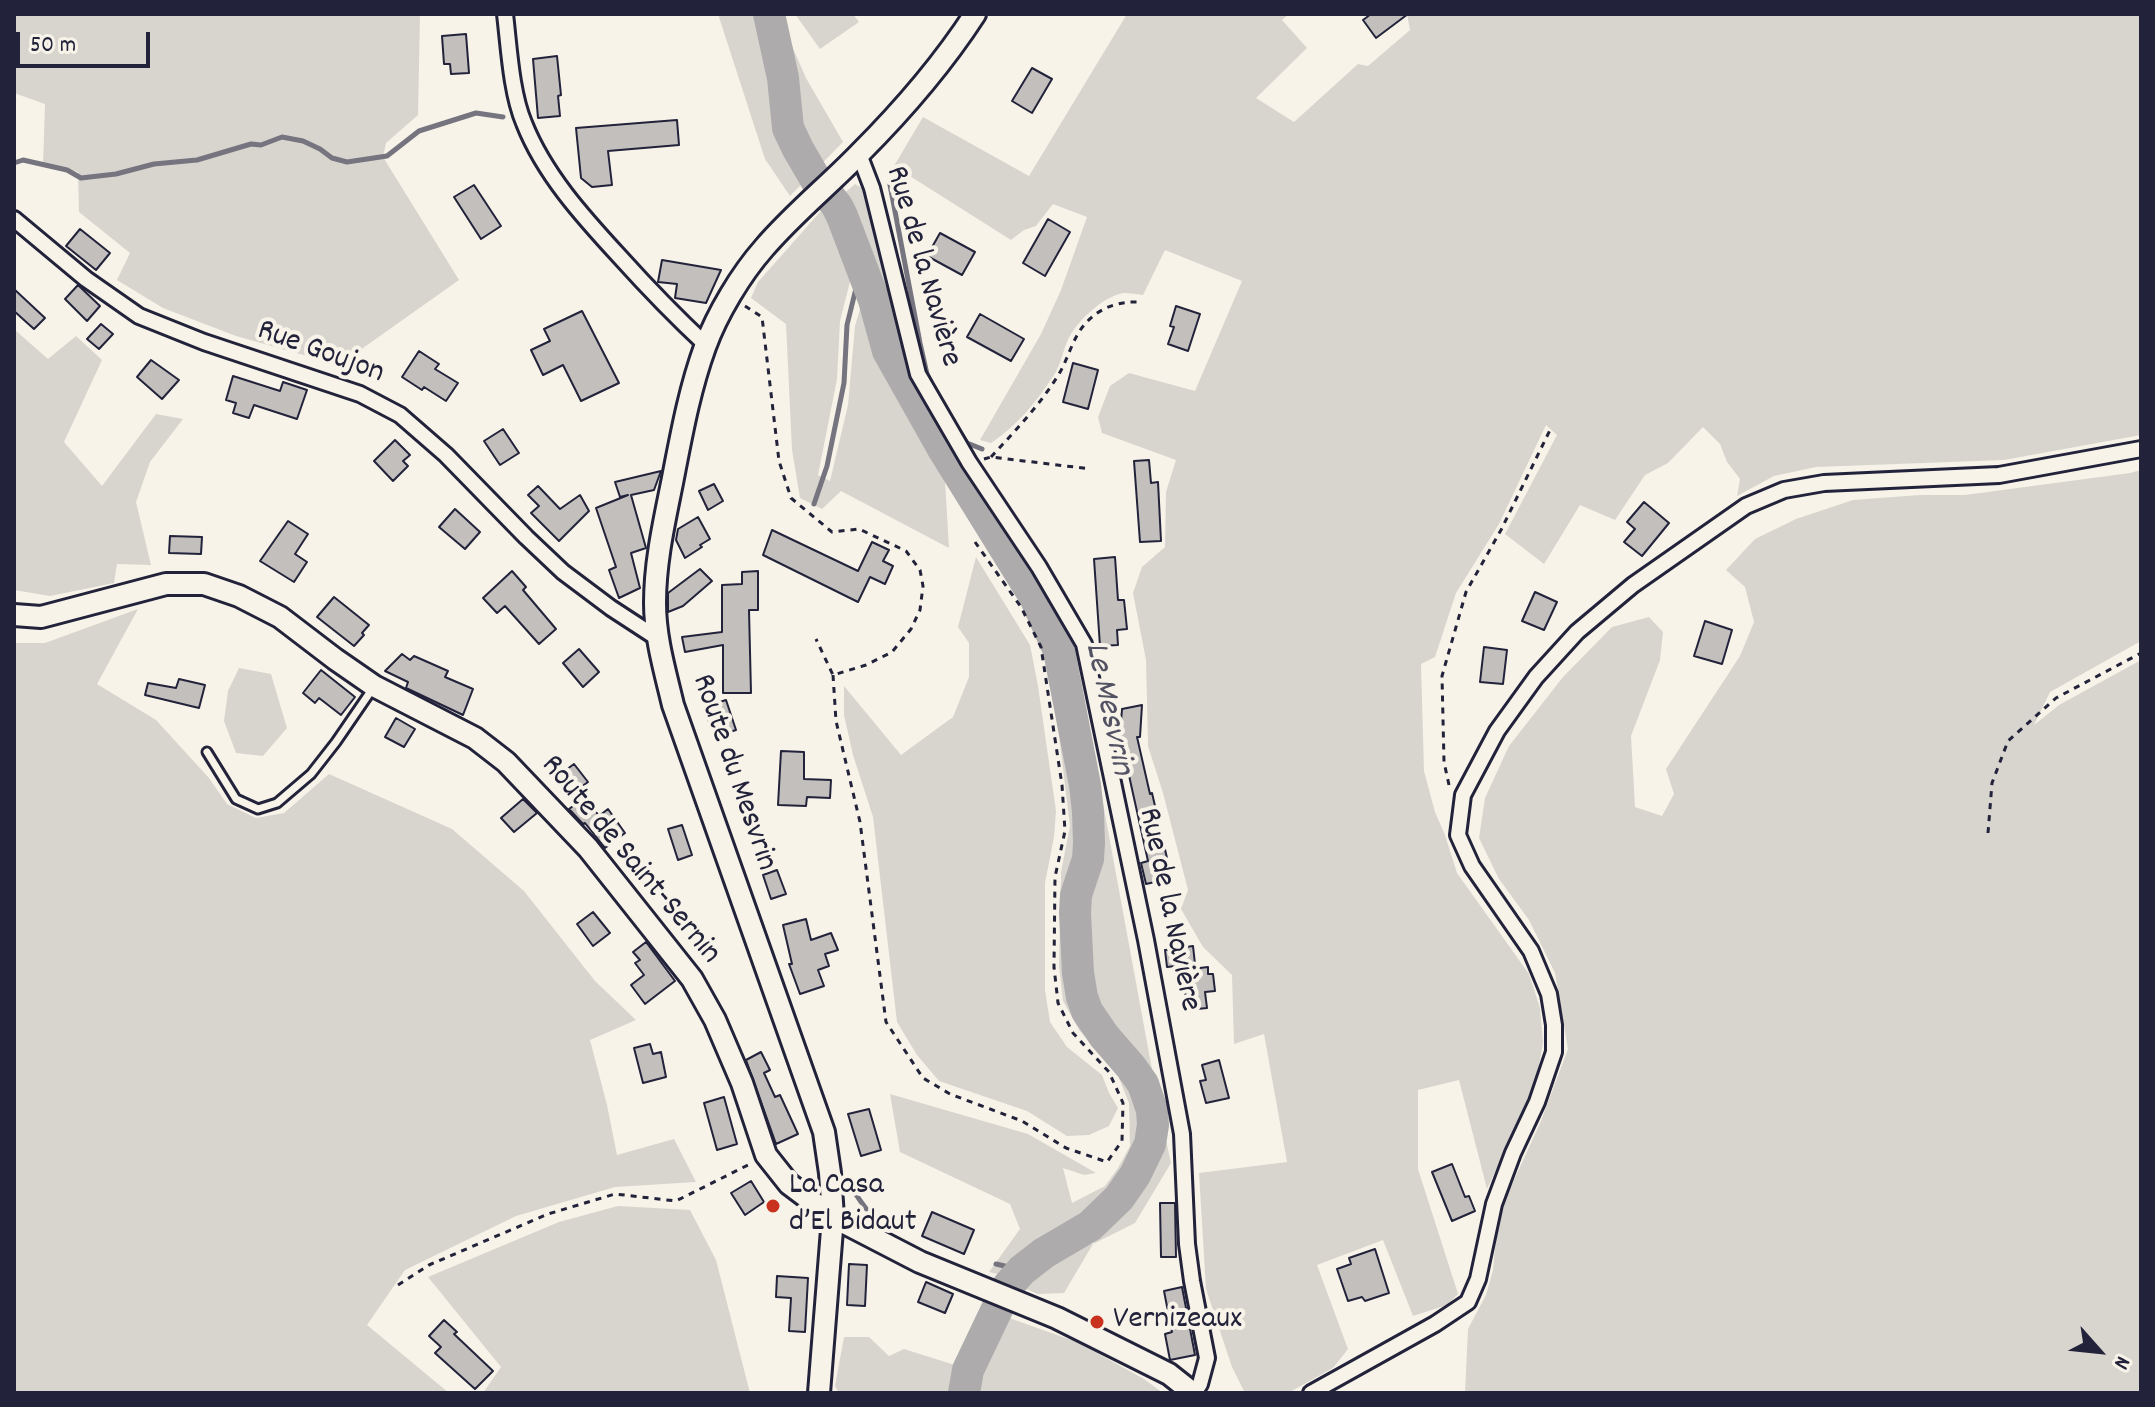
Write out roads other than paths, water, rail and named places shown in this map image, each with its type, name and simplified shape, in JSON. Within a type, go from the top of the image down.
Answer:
[{"type":"main road","name":"Route du Mesvrin","points":[[819,1393],[833,1217],[824,1132],[673,705],[657,638],[657,572],[662,531],[692,388],[706,345],[728,300],[762,250],[785,224],[859,154],[917,92],[975,14]]},
{"type":"main road","name":"Route de Saint-Sernin","points":[[14,615],[41,617],[166,584],[204,584],[239,596],[280,617],[374,686],[475,738],[506,762],[588,848],[692,979],[715,1020],[742,1083],[766,1155],[789,1184],[833,1217],[920,1262],[1036,1310],[1169,1374],[1193,1393]]},
{"type":"street","points":[[505,14],[518,106],[524,125],[555,180],[628,266],[706,345]]},
{"type":"street","name":"Rue de la Navière","points":[[859,154],[872,188],[918,374],[969,462],[1039,567],[1084,644],[1146,940],[1182,1134],[1187,1244],[1207,1358],[1200,1384],[1193,1393]]},
{"type":"street","name":"Rue Goujon","points":[[14,219],[86,279],[139,316],[204,342],[360,394],[400,415],[446,455],[563,572],[657,638]]},
{"type":"street","points":[[1311,1393],[1424,1331],[1468,1302],[1478,1279],[1494,1204],[1537,1102],[1554,1052],[1549,994],[1531,951],[1472,866],[1458,835],[1463,795],[1497,731],[1536,677],[1577,632],[1633,585],[1746,506],[1784,490],[1824,483],[1999,475],[2141,449]]},
{"type":"lane","points":[[207,752],[236,799],[258,809],[277,803],[311,774],[374,686]]},
{"type":"waterway","name":"Le Mesvrin","points":[[769,14],[783,78],[788,128],[816,180],[842,216],[874,300],[888,351],[942,447],[1035,597],[1059,651],[1088,812],[1088,859],[1076,895],[1075,913],[1082,997],[1087,1011],[1104,1036],[1143,1084],[1152,1110],[1150,1144],[1135,1175],[1119,1198],[1090,1226],[1044,1253],[1008,1286],[968,1370],[964,1393]]},
{"type":"waterway","points":[[14,163],[23,160],[67,170],[81,178],[116,174],[154,164],[197,160],[282,137],[303,141],[332,158],[347,162],[387,156],[419,131],[476,113],[503,117]]},
{"type":"waterway","points":[[890,185],[920,343],[927,374],[937,394]]},
{"type":"waterway","points":[[814,504],[827,466],[844,383],[847,325],[861,268]]},
{"type":"waterway","points":[[948,413],[967,443],[982,449]]},
{"type":"waterway","points":[[853,1190],[871,1215],[898,1229]]},
{"type":"waterway","points":[[996,1264],[1022,1270]]},
{"type":"place","name":"La Casa d’El Bidaut","points":[[773,1206]]},
{"type":"place","name":"Vernizeaux","points":[[1097,1322]]}]
